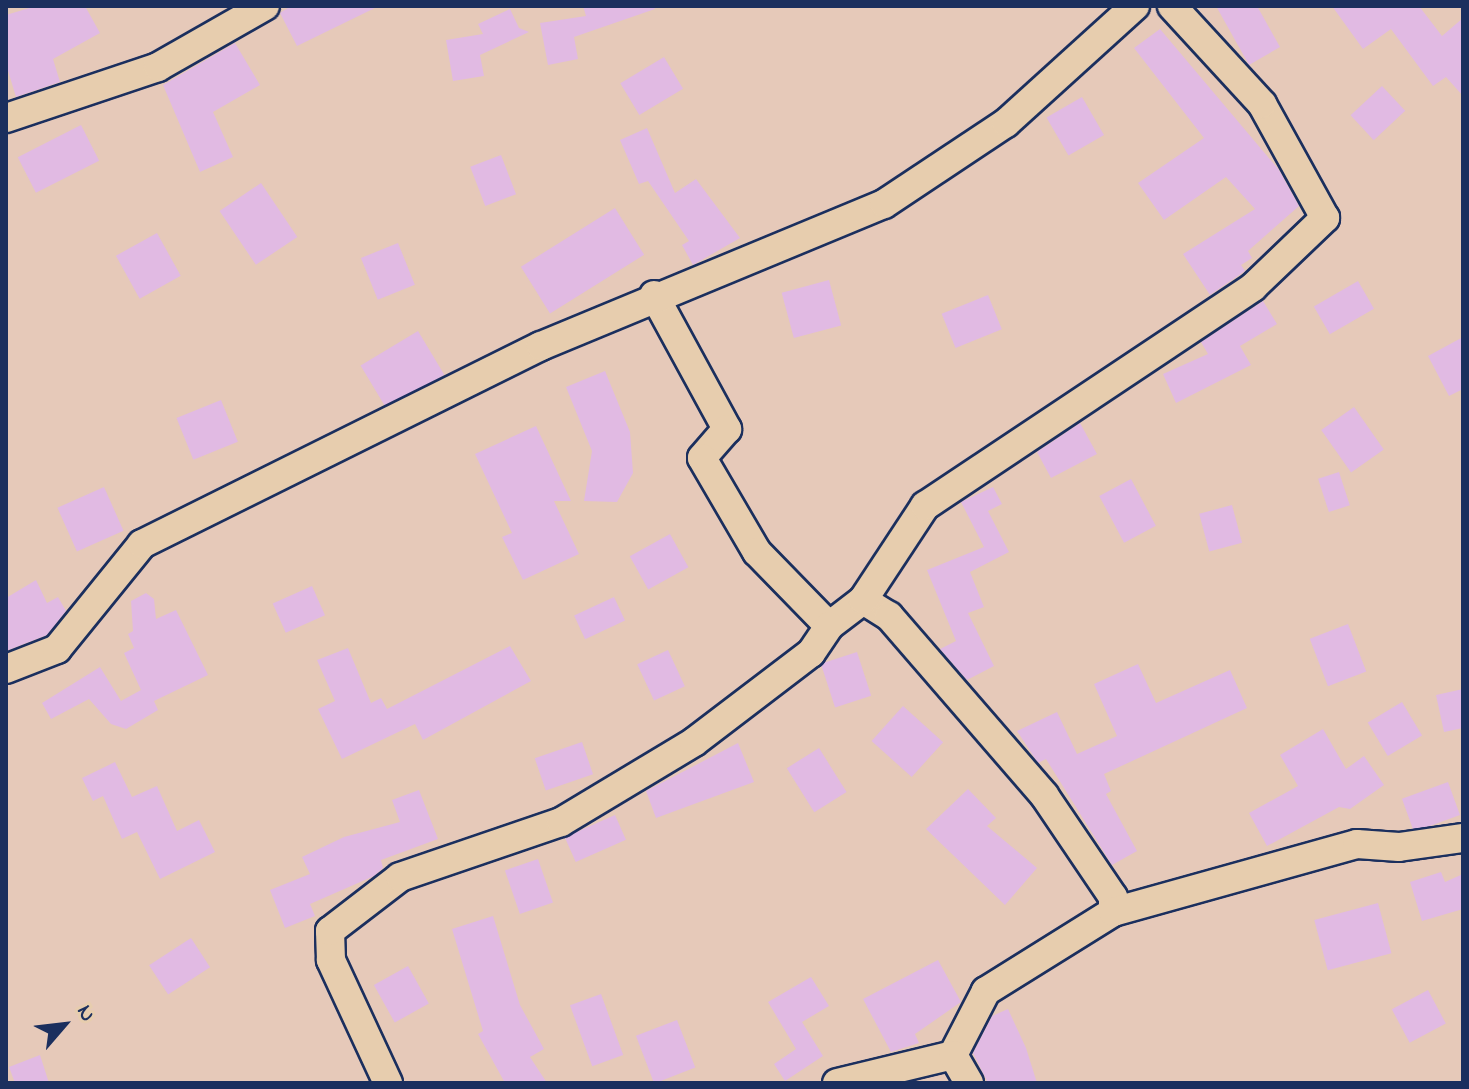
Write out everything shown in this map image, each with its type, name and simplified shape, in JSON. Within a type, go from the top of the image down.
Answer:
[{"type":"street","points":[[6,118],[158,67],[265,6]]},
{"type":"street","points":[[6,669],[57,649],[142,544],[654,295],[884,204],[1006,123],[1135,6]]},
{"type":"street","points":[[388,1083],[331,960],[330,931],[400,877],[561,822],[694,742],[811,653],[829,626],[863,600],[925,506],[1253,287],[1325,218],[1262,104],[1172,6]]},
{"type":"street","points":[[654,295],[727,429],[702,458],[717,488],[757,552],[829,626]]},
{"type":"street","points":[[863,600],[903,629],[1044,795],[1113,897],[1113,912]]},
{"type":"street","points":[[837,1083],[953,1055],[986,991],[1113,912],[1357,844],[1399,847],[1463,838]]},
{"type":"street","points":[[953,1055],[969,1083]]},
{"type":"building","points":[[36,6],[85,6],[100,33],[53,59],[60,82],[16,97],[6,64],[6,15]]},
{"type":"building","points":[[291,6],[379,6],[297,46],[280,13]]},
{"type":"building","points":[[583,6],[654,6],[655,9],[574,37],[578,59],[548,65],[540,23],[586,16]]},
{"type":"building","points":[[1216,6],[1257,6],[1280,47],[1249,65]]},
{"type":"building","points":[[1332,6],[1419,6],[1442,36],[1463,18],[1463,96],[1446,77],[1433,86],[1391,29],[1363,49]]},
{"type":"building","points":[[510,9],[519,28],[529,32],[480,55],[484,76],[453,81],[446,40],[483,34],[478,24]]},
{"type":"building","points":[[1160,29],[1279,170],[1299,206],[1248,251],[1252,258],[1241,265],[1245,271],[1210,295],[1183,254],[1255,209],[1226,177],[1164,220],[1138,183],[1204,138],[1134,48]]},
{"type":"building","points":[[235,43],[260,85],[213,112],[233,157],[200,172],[163,85]]},
{"type":"building","points":[[664,57],[683,89],[639,115],[620,83]]},
{"type":"building","points":[[1382,86],[1405,111],[1374,140],[1351,115]]},
{"type":"building","points":[[1082,97],[1104,135],[1068,156],[1046,118]]},
{"type":"building","points":[[81,125],[99,161],[36,193],[18,157]]},
{"type":"building","points":[[647,128],[675,193],[696,179],[740,238],[693,265],[682,245],[689,241],[648,181],[639,184],[620,140]]},
{"type":"building","points":[[501,155],[516,194],[485,206],[470,167]]},
{"type":"building","points":[[261,183],[297,237],[256,265],[220,211]]},
{"type":"building","points":[[615,208],[644,255],[550,313],[521,267]]},
{"type":"building","points":[[157,233],[181,276],[140,299],[116,256]]},
{"type":"building","points":[[398,243],[415,285],[378,300],[361,258]]},
{"type":"building","points":[[829,280],[841,325],[794,338],[782,293]]},
{"type":"building","points":[[1358,281],[1374,309],[1330,334],[1314,306]]},
{"type":"building","points":[[988,295],[1002,329],[956,348],[942,314]]},
{"type":"building","points":[[1263,301],[1277,324],[1240,346],[1251,365],[1176,403],[1163,374],[1208,354],[1201,342]]},
{"type":"building","points":[[418,331],[444,375],[387,409],[361,366]]},
{"type":"building","points":[[1463,337],[1463,389],[1449,396],[1428,356]]},
{"type":"building","points":[[605,371],[630,432],[633,473],[617,502],[584,501],[592,451],[566,387]]},
{"type":"building","points":[[221,400],[238,442],[193,460],[176,418]]},
{"type":"building","points":[[1354,407],[1384,450],[1351,473],[1321,430]]},
{"type":"building","points":[[1080,423],[1097,454],[1051,478],[1037,452]]},
{"type":"building","points":[[536,426],[571,501],[554,501],[579,554],[523,580],[502,537],[512,533],[475,454]]},
{"type":"building","points":[[1339,472],[1350,505],[1329,512],[1318,479]]},
{"type":"building","points":[[1131,479],[1156,526],[1124,543],[1099,496]]},
{"type":"building","points":[[104,487],[124,531],[77,552],[57,508]]},
{"type":"building","points":[[993,487],[1002,504],[988,511],[1009,552],[970,572],[984,607],[968,613],[994,666],[967,680],[940,649],[956,641],[927,570],[984,547],[961,502]]},
{"type":"building","points":[[1232,505],[1242,543],[1209,551],[1199,514]]},
{"type":"building","points":[[670,534],[688,567],[648,590],[630,556]]},
{"type":"building","points":[[36,580],[47,603],[58,597],[66,611],[47,635],[6,651],[6,598]]},
{"type":"building","points":[[312,586],[325,615],[286,633],[273,603]]},
{"type":"building","points":[[146,593],[154,599],[156,619],[176,610],[208,675],[154,701],[158,710],[126,729],[111,724],[89,699],[51,719],[42,703],[100,667],[121,701],[141,690],[124,653],[134,648],[128,634],[133,631],[131,601]]},
{"type":"building","points":[[614,597],[625,621],[585,639],[574,616]]},
{"type":"building","points":[[1348,624],[1366,672],[1328,686],[1310,639]]},
{"type":"building","points":[[510,646],[531,681],[423,740],[415,724],[342,759],[318,709],[335,701],[317,660],[348,648],[371,703],[381,698],[387,709]]},
{"type":"building","points":[[668,650],[685,686],[654,701],[637,664]]},
{"type":"building","points":[[857,652],[871,696],[835,707],[821,664]]},
{"type":"building","points":[[1138,664],[1156,703],[1230,670],[1247,708],[1104,774],[1111,791],[1106,794],[1137,851],[1112,865],[1046,759],[1038,763],[1017,731],[1057,712],[1077,754],[1117,736],[1094,684]]},
{"type":"building","points":[[1463,689],[1463,728],[1444,732],[1436,695]]},
{"type":"building","points":[[1402,702],[1422,735],[1388,756],[1368,723]]},
{"type":"building","points":[[903,706],[943,742],[912,777],[872,741]]},
{"type":"building","points":[[1323,729],[1346,769],[1364,756],[1384,785],[1350,809],[1339,807],[1267,846],[1249,813],[1298,786],[1280,755]]},
{"type":"building","points":[[582,742],[593,774],[546,790],[535,758]]},
{"type":"building","points":[[738,743],[754,782],[656,818],[646,791]]},
{"type":"building","points":[[819,748],[847,792],[814,812],[787,768]]},
{"type":"building","points":[[115,762],[132,797],[157,786],[177,831],[199,820],[215,852],[160,879],[137,832],[122,839],[103,796],[93,801],[82,778]]},
{"type":"building","points":[[1448,782],[1460,815],[1414,832],[1402,799]]},
{"type":"building","points":[[968,789],[996,818],[987,826],[1037,868],[1005,905],[926,829]]},
{"type":"building","points":[[419,790],[438,839],[381,860],[383,868],[374,876],[310,904],[315,916],[285,928],[270,890],[310,874],[302,857],[344,837],[400,822],[392,800]]},
{"type":"building","points":[[615,815],[626,840],[576,862],[565,837]]},
{"type":"building","points":[[538,859],[553,902],[520,914],[505,870]]},
{"type":"building","points":[[1441,872],[1445,882],[1463,874],[1463,909],[1422,921],[1410,882]]},
{"type":"building","points":[[1378,903],[1391,953],[1328,970],[1314,920]]},
{"type":"building","points":[[493,916],[520,1005],[544,1049],[530,1057],[547,1083],[505,1083],[478,1034],[483,1031],[452,929]]},
{"type":"building","points":[[191,938],[210,967],[168,995],[149,965]]},
{"type":"building","points":[[938,960],[961,1002],[915,1034],[919,1043],[891,1052],[863,999]]},
{"type":"building","points":[[408,966],[429,1004],[395,1023],[374,985]]},
{"type":"building","points":[[811,977],[829,1006],[802,1022],[823,1056],[785,1081],[774,1064],[796,1049],[768,1002]]},
{"type":"building","points":[[1428,990],[1446,1024],[1410,1043],[1392,1009]]},
{"type":"building","points":[[601,994],[623,1055],[592,1066],[570,1005]]},
{"type":"building","points":[[1008,1009],[1026,1048],[1037,1083],[988,1083],[973,1053],[992,1016]]},
{"type":"building","points":[[677,1020],[695,1068],[654,1083],[636,1036]]},
{"type":"building","points":[[40,1055],[49,1083],[15,1083],[9,1067]]}]
